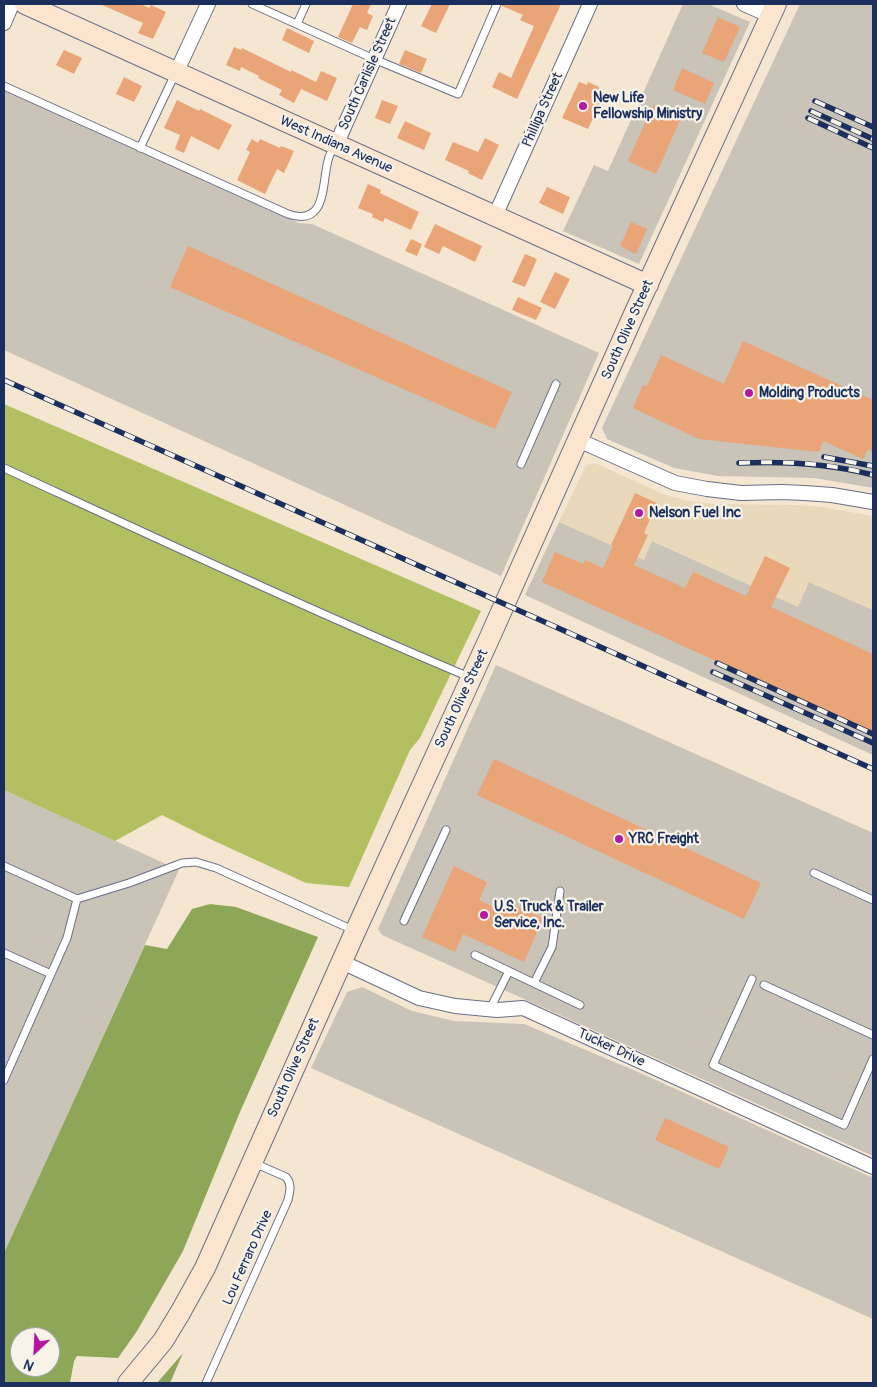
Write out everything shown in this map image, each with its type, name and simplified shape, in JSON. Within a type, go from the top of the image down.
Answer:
[{"type":"street","points":[[4,23],[12,4]]},
{"type":"street","name":"West Indiana Avenue","points":[[25,4],[648,286]]},
{"type":"street","points":[[176,73],[208,4]]},
{"type":"street","name":"South Carlisle Street","points":[[336,144],[399,4]]},
{"type":"street","name":"Phillipa Street","points":[[495,216],[590,4]]},
{"type":"street","points":[[744,4],[774,10]]},
{"type":"street","name":"South Olive Street","points":[[128,1383],[163,1341],[198,1282],[774,10]]},
{"type":"street","points":[[578,440],[675,483],[742,493],[805,493],[832,495],[873,502]]},
{"type":"street","name":"Tucker Drive","points":[[342,962],[419,998],[456,1006],[490,1010],[523,1008],[873,1168]]},
{"type":"lane","points":[[252,4],[458,94],[498,4]]},
{"type":"lane","points":[[297,24],[306,4]]},
{"type":"lane","points":[[140,148],[176,73]]},
{"type":"lane","points":[[4,86],[298,218],[306,217],[317,208],[324,191],[329,157],[336,144]]},
{"type":"lane","points":[[521,464],[556,384]]},
{"type":"lane","points":[[4,468],[329,617],[471,678]]},
{"type":"lane","points":[[404,922],[446,830]]},
{"type":"lane","points":[[4,866],[76,900],[182,863],[196,862],[216,868],[356,932]]},
{"type":"lane","points":[[814,872],[873,900]]},
{"type":"lane","points":[[534,983],[552,948],[560,890]]},
{"type":"lane","points":[[4,1080],[67,938],[76,900]]},
{"type":"lane","points":[[4,953],[51,974]]},
{"type":"lane","points":[[475,955],[580,1005]]},
{"type":"lane","points":[[490,1010],[509,971]]},
{"type":"lane","points":[[752,980],[713,1065],[844,1125],[873,1059]]},
{"type":"lane","points":[[764,985],[873,1036]]},
{"type":"lane","name":"Lou Ferraro Drive","points":[[206,1383],[288,1200],[290,1191],[289,1181],[286,1177],[252,1162]]},
{"type":"shaded area","points":[[683,4],[708,4],[750,22],[639,264],[563,231],[594,165],[608,171]]},
{"type":"shaded area","points":[[800,4],[873,4],[873,488],[815,478],[718,476],[674,468],[607,439],[602,428]]},
{"type":"shaded area","points":[[4,90],[299,223],[312,224],[599,353],[501,576],[4,350]]},
{"type":"shaded area","points":[[595,463],[663,494],[688,501],[715,504],[822,507],[873,516],[873,610],[810,582],[798,607],[653,541],[644,560],[559,522],[586,465]]},
{"type":"shaded area","points":[[559,522],[644,560],[652,541],[798,607],[809,582],[873,610],[873,755],[525,595]]},
{"type":"shaded area","points":[[496,665],[873,833],[873,1156],[382,935],[378,929]]},
{"type":"shaded area","points":[[4,790],[179,870],[4,1253]]},
{"type":"shaded area","points":[[362,987],[412,1011],[454,1021],[524,1024],[638,1072],[871,1177],[873,1174],[873,1319],[311,1068],[347,992]]},
{"type":"green space","points":[[4,404],[481,611],[420,738],[410,750],[349,887],[306,883],[162,815],[115,841],[4,790]]},
{"type":"green space","points":[[210,904],[236,907],[318,937],[240,1112],[183,1251],[137,1331],[118,1358],[77,1356],[74,1361],[70,1383],[4,1383],[4,1253],[145,945],[167,949],[192,909]]},
{"type":"green space","points":[[183,1353],[170,1383],[157,1383]]},
{"type":"building","points":[[100,4],[141,4],[149,8],[151,5],[166,12],[153,39],[138,33],[143,23]]},
{"type":"building","points":[[353,4],[371,4],[367,13],[373,16],[367,30],[360,27],[352,43],[338,37]]},
{"type":"building","points":[[432,4],[450,4],[436,33],[421,26]]},
{"type":"building","points":[[502,4],[561,4],[517,99],[492,87],[499,72],[511,78],[534,26],[520,20],[523,15],[502,6]]},
{"type":"building","points":[[718,17],[740,27],[724,62],[702,53]]},
{"type":"building","points":[[287,28],[314,41],[309,53],[282,40]]},
{"type":"building","points":[[234,47],[241,50],[242,48],[316,82],[321,71],[337,78],[327,101],[301,89],[294,103],[279,95],[282,90],[258,78],[259,76],[241,67],[240,71],[226,65]]},
{"type":"building","points":[[64,50],[82,58],[74,74],[56,65]]},
{"type":"building","points":[[405,50],[427,59],[421,73],[399,64]]},
{"type":"building","points":[[682,68],[714,83],[705,104],[673,90]]},
{"type":"building","points":[[124,77],[142,86],[134,102],[116,94]]},
{"type":"building","name":"New Life Fellowship Ministry","points":[[579,82],[587,85],[588,82],[599,87],[598,90],[605,93],[588,129],[562,118]]},
{"type":"building","points":[[177,100],[232,125],[219,150],[191,136],[184,153],[175,149],[180,135],[164,128]]},
{"type":"building","points":[[382,100],[398,106],[390,124],[375,118]]},
{"type":"building","points":[[653,105],[681,118],[656,174],[628,161]]},
{"type":"building","points":[[405,121],[431,133],[424,150],[397,138]]},
{"type":"building","points":[[485,138],[499,145],[482,180],[468,173],[469,171],[445,160],[453,142],[478,152]]},
{"type":"building","points":[[252,139],[258,143],[260,139],[280,148],[281,146],[294,151],[284,173],[277,169],[265,194],[237,180],[250,152],[246,150]]},
{"type":"building","points":[[368,184],[381,190],[380,193],[419,212],[411,230],[385,218],[383,222],[372,217],[373,214],[358,208]]},
{"type":"building","points":[[547,187],[570,197],[563,214],[539,203]]},
{"type":"building","points":[[631,222],[647,229],[636,254],[620,246]]},
{"type":"building","points":[[435,224],[482,246],[475,262],[443,246],[439,254],[424,247]]},
{"type":"building","points":[[411,239],[422,244],[417,256],[405,251]]},
{"type":"building","points":[[188,246],[512,392],[495,429],[170,287]]},
{"type":"building","points":[[525,254],[537,259],[525,287],[512,282]]},
{"type":"building","points":[[555,272],[570,279],[555,309],[540,302]]},
{"type":"building","points":[[518,297],[542,308],[536,320],[512,310]]},
{"type":"building","name":"Molding Products","points":[[743,341],[873,400],[873,452],[868,449],[863,459],[823,441],[819,452],[699,439],[633,408],[643,385],[647,386],[661,355],[724,384]]},
{"type":"building","points":[[635,493],[657,503],[644,533],[648,535],[634,565],[685,588],[693,572],[746,596],[765,556],[790,568],[771,607],[873,654],[873,732],[542,582],[555,552],[583,564],[585,560],[603,568],[613,546],[611,545]]},
{"type":"building","name":"YRC Freight","points":[[494,759],[761,883],[744,919],[477,795]]},
{"type":"building","name":"U.S. Truck & Trailer Service, Inc.","points":[[454,866],[487,882],[479,900],[503,911],[507,902],[543,918],[524,962],[463,934],[455,952],[422,937]]},
{"type":"building","points":[[665,1118],[729,1147],[719,1169],[655,1140]]},
{"type":"railway","points":[[815,101],[873,127]]},
{"type":"railway","points":[[811,111],[873,139]]},
{"type":"railway","points":[[808,118],[873,148]]},
{"type":"railway","points":[[4,380],[873,769]]},
{"type":"railway","points":[[824,457],[873,466]]},
{"type":"railway","points":[[739,463],[807,464],[873,475]]},
{"type":"railway","points":[[717,663],[873,734]]},
{"type":"railway","points":[[713,672],[873,743]]},
{"type":"place","name":"New Life Fellowship Ministry","points":[[583,106]]},
{"type":"place","name":"Molding Products","points":[[749,393]]},
{"type":"place","name":"Nelson Fuel Inc","points":[[639,513]]},
{"type":"place","name":"YRC Freight","points":[[619,839]]},
{"type":"place","name":"U.S. Truck & Trailer Service, Inc.","points":[[484,915]]}]
